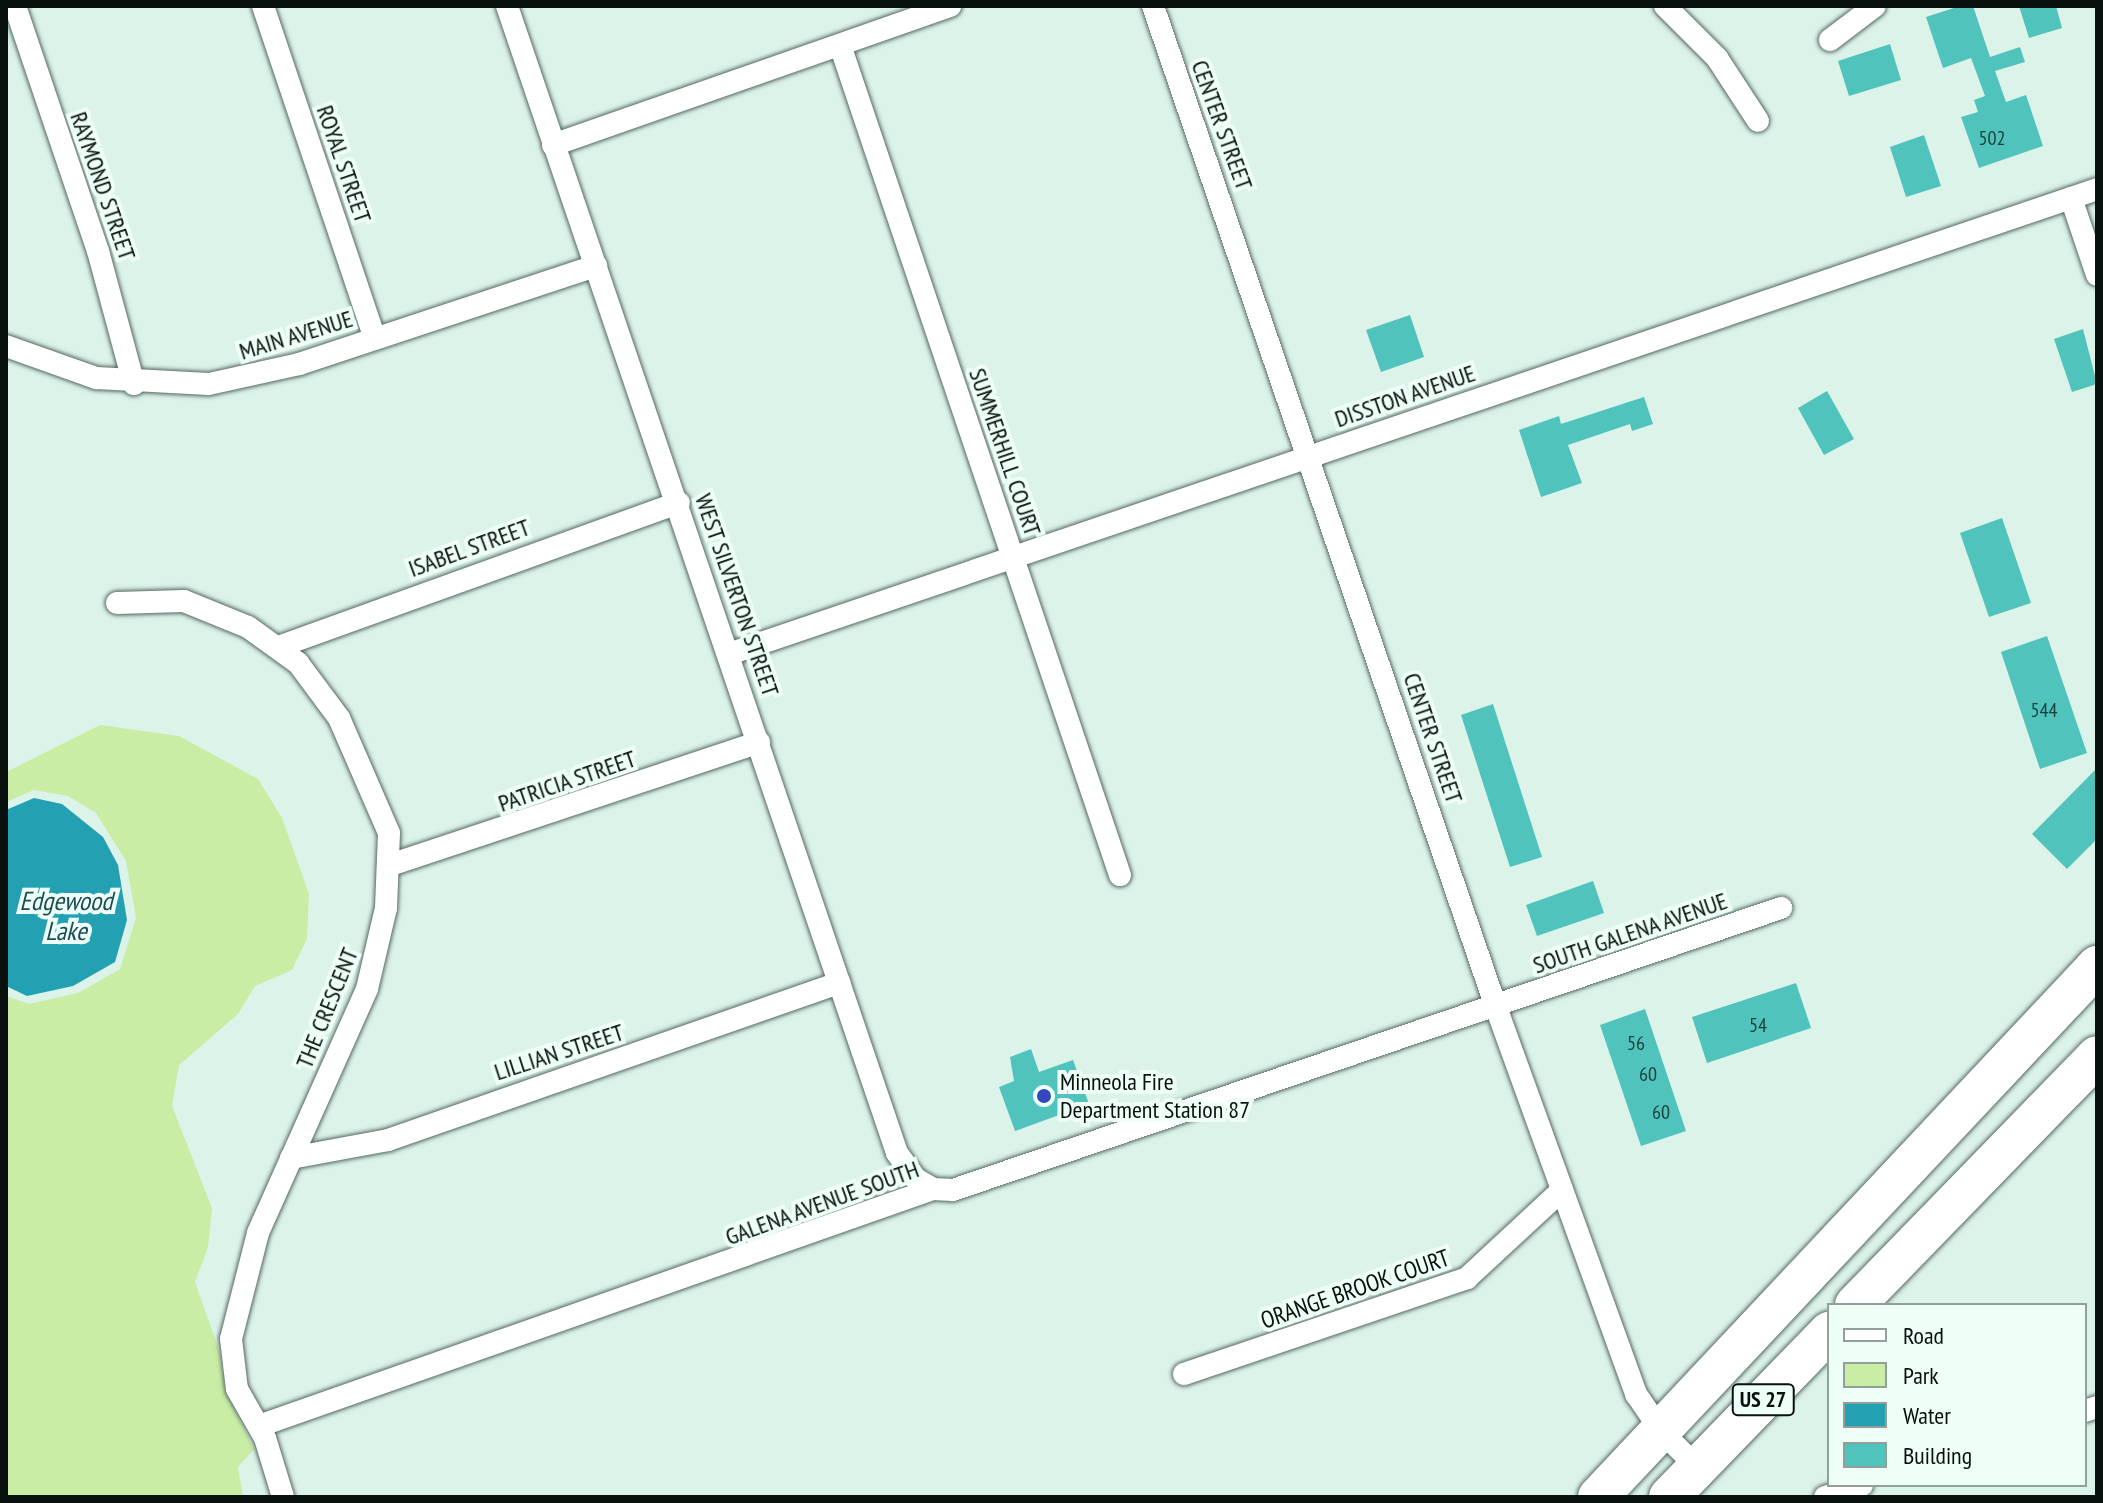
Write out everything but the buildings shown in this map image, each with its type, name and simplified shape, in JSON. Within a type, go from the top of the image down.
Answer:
[{"type":"highway","name":"US 27","points":[[1598,1497],[1662,1432],[2022,1041],[2097,966]]},
{"type":"highway","points":[[1857,1303],[2097,1056]]},
{"type":"highway","name":"US 27","points":[[1669,1497],[1827,1334]]},
{"type":"street","name":"RAYMOND STREET","points":[[15,6],[98,251],[134,384]]},
{"type":"street","name":"ROYAL STREET","points":[[263,6],[375,338]]},
{"type":"street","name":"WEST SILVERTON STREET","points":[[507,6],[679,503],[897,1153],[916,1179],[933,1189]]},
{"type":"street","points":[[553,145],[950,6]]},
{"type":"street","name":"CENTER STREET","points":[[1153,6],[1310,456],[1496,1007],[1636,1394],[1662,1432],[1698,1468]]},
{"type":"street","points":[[1665,6],[1717,58],[1758,121]]},
{"type":"street","points":[[1830,40],[1875,6]]},
{"type":"street","name":"SUMMERHILL COURT","points":[[840,45],[1120,875]]},
{"type":"street","name":"DISSTON AVENUE","points":[[729,654],[2097,189]]},
{"type":"street","points":[[2071,198],[2097,275]]},
{"type":"street","name":"MAIN AVENUE","points":[[6,346],[63,369],[134,384],[179,386],[252,377],[596,266]]},
{"type":"street","name":"ISABEL STREET","points":[[278,647],[679,503]]},
{"type":"street","name":"THE CRESCENT","points":[[117,603],[184,601],[278,647],[339,718],[389,833],[390,865],[367,989],[247,1265],[229,1356],[237,1389],[259,1426],[283,1497]]},
{"type":"street","name":"PATRICIA STREET","points":[[390,865],[759,742]]},
{"type":"street","name":"SOUTH GALENA AVENUE","points":[[1496,1007],[1781,908]]},
{"type":"street","name":"LILLIAN STREET","points":[[291,1158],[388,1140],[840,983]]},
{"type":"street","name":"GALENA AVENUE SOUTH","points":[[259,1426],[933,1189],[953,1190],[1496,1007]]},
{"type":"street","name":"ORANGE BROOK COURT","points":[[1184,1374],[1467,1278],[1562,1190]]},
{"type":"street","points":[[1825,1497],[1856,1487]]},
{"type":"green space","points":[[100,725],[179,736],[258,779],[282,818],[309,894],[307,939],[292,970],[255,986],[238,1014],[179,1065],[172,1106],[212,1208],[208,1247],[195,1282],[219,1350],[226,1392],[254,1449],[238,1467],[243,1497],[6,1497],[6,996],[29,1004],[78,993],[120,969],[136,918],[126,861],[96,813],[68,796],[34,790],[6,802],[6,772]]},
{"type":"water","name":"Edgewood Lake","points":[[34,798],[62,804],[103,837],[118,865],[127,920],[115,962],[73,986],[27,996],[6,986],[6,810]]},
{"type":"place","name":"Minneola Fire Department Station 87","points":[[1044,1096]]}]
